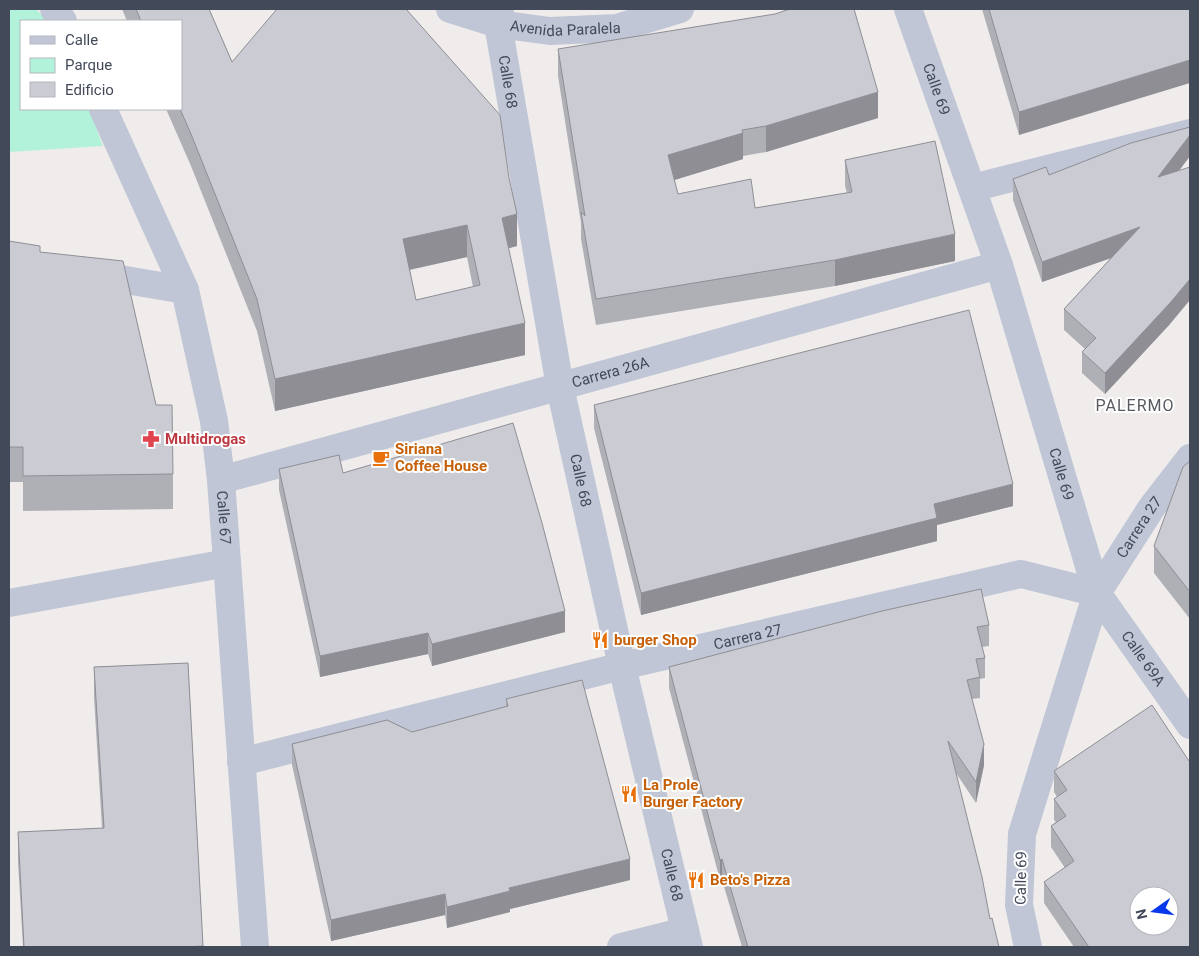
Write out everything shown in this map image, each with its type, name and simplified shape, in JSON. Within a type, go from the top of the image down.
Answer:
[{"type":"street","points":[[54,9],[62,20]]},
{"type":"street","name":"Avenida Paralela","points":[[450,9],[499,16],[550,31],[617,28],[680,9]]},
{"type":"street","name":"Calle 69","points":[[908,9],[999,265],[1097,592],[1022,834],[1019,905],[1028,947]]},
{"type":"street","name":"Calle 68","points":[[499,16],[560,387],[622,666],[687,939]]},
{"type":"street","name":"Calle 67","points":[[103,110],[185,290],[214,421],[221,480],[255,947]]},
{"type":"street","points":[[972,188],[1190,133]]},
{"type":"street","name":"Carrera 26A","points":[[221,480],[999,265]]},
{"type":"street","points":[[68,270],[185,290]]},
{"type":"street","name":"Carrera 27","points":[[241,762],[622,666],[1020,574],[1097,592],[1152,507],[1190,458]]},
{"type":"street","points":[[9,604],[227,563]]},
{"type":"street","name":"Calle 69A","points":[[1097,592],[1190,725]]},
{"type":"street","points":[[621,947],[687,939]]},
{"type":"green space","points":[[9,9],[36,9],[46,20],[20,20],[20,110],[89,110],[103,146],[9,152]]},
{"type":"building","points":[[136,9],[209,9],[232,62],[277,9],[406,9],[500,115],[509,178],[517,214],[502,218],[525,323],[275,379],[257,299],[180,110],[182,110],[182,20],[141,20]],"holes":[[[467,225],[480,285],[416,300],[403,239]]]},
{"type":"building","points":[[790,9],[854,9],[878,92],[766,126],[742,130],[743,133],[668,155],[678,194],[751,179],[755,208],[852,192],[845,160],[935,141],[955,234],[835,260],[596,299],[581,212],[585,216],[558,49],[775,14]]},
{"type":"building","points":[[989,9],[1190,9],[1190,60],[1019,112]]},
{"type":"building","points":[[1190,127],[1190,135],[1158,177],[1190,167],[1190,279],[1105,373],[1082,352],[1096,338],[1064,309],[1140,227],[1042,262],[1013,179],[1046,167],[1049,175],[1131,143]]},
{"type":"building","points":[[9,241],[40,246],[40,252],[123,261],[156,405],[172,405],[173,474],[23,476],[23,447],[9,447]]},
{"type":"building","points":[[969,310],[1013,484],[934,504],[937,518],[641,593],[594,405]]},
{"type":"building","points":[[513,423],[565,611],[432,644],[428,633],[320,656],[279,469],[339,455],[343,473]]},
{"type":"building","points":[[1190,461],[1190,592],[1154,546],[1183,467]]},
{"type":"building","points":[[981,589],[989,625],[977,627],[985,658],[976,659],[980,677],[967,680],[984,744],[976,782],[948,741],[982,877],[990,919],[992,918],[999,947],[748,947],[722,859],[720,860],[669,667],[882,611]]},
{"type":"building","points":[[188,663],[203,946],[24,947],[18,832],[104,828],[94,667]]},
{"type":"building","points":[[582,680],[630,859],[509,888],[510,891],[447,907],[445,894],[331,920],[292,744],[387,720],[412,732],[508,706],[506,699]]},
{"type":"building","points":[[1152,705],[1190,760],[1190,947],[1089,947],[1044,882],[1074,861],[1051,826],[1066,816],[1054,799],[1067,790],[1054,771]]},
{"type":"place","name":"Multidrogas","points":[[151,439]]},
{"type":"place","name":"Siriana Coffee House","points":[[381,458]]},
{"type":"place","name":"burger Shop","points":[[600,640]]},
{"type":"place","name":"La Prole Burger Factory","points":[[629,794]]},
{"type":"place","name":"Beto's Pizza","points":[[696,880]]},
{"type":"district","name":"PALERMO","points":[[1135,405]]}]
